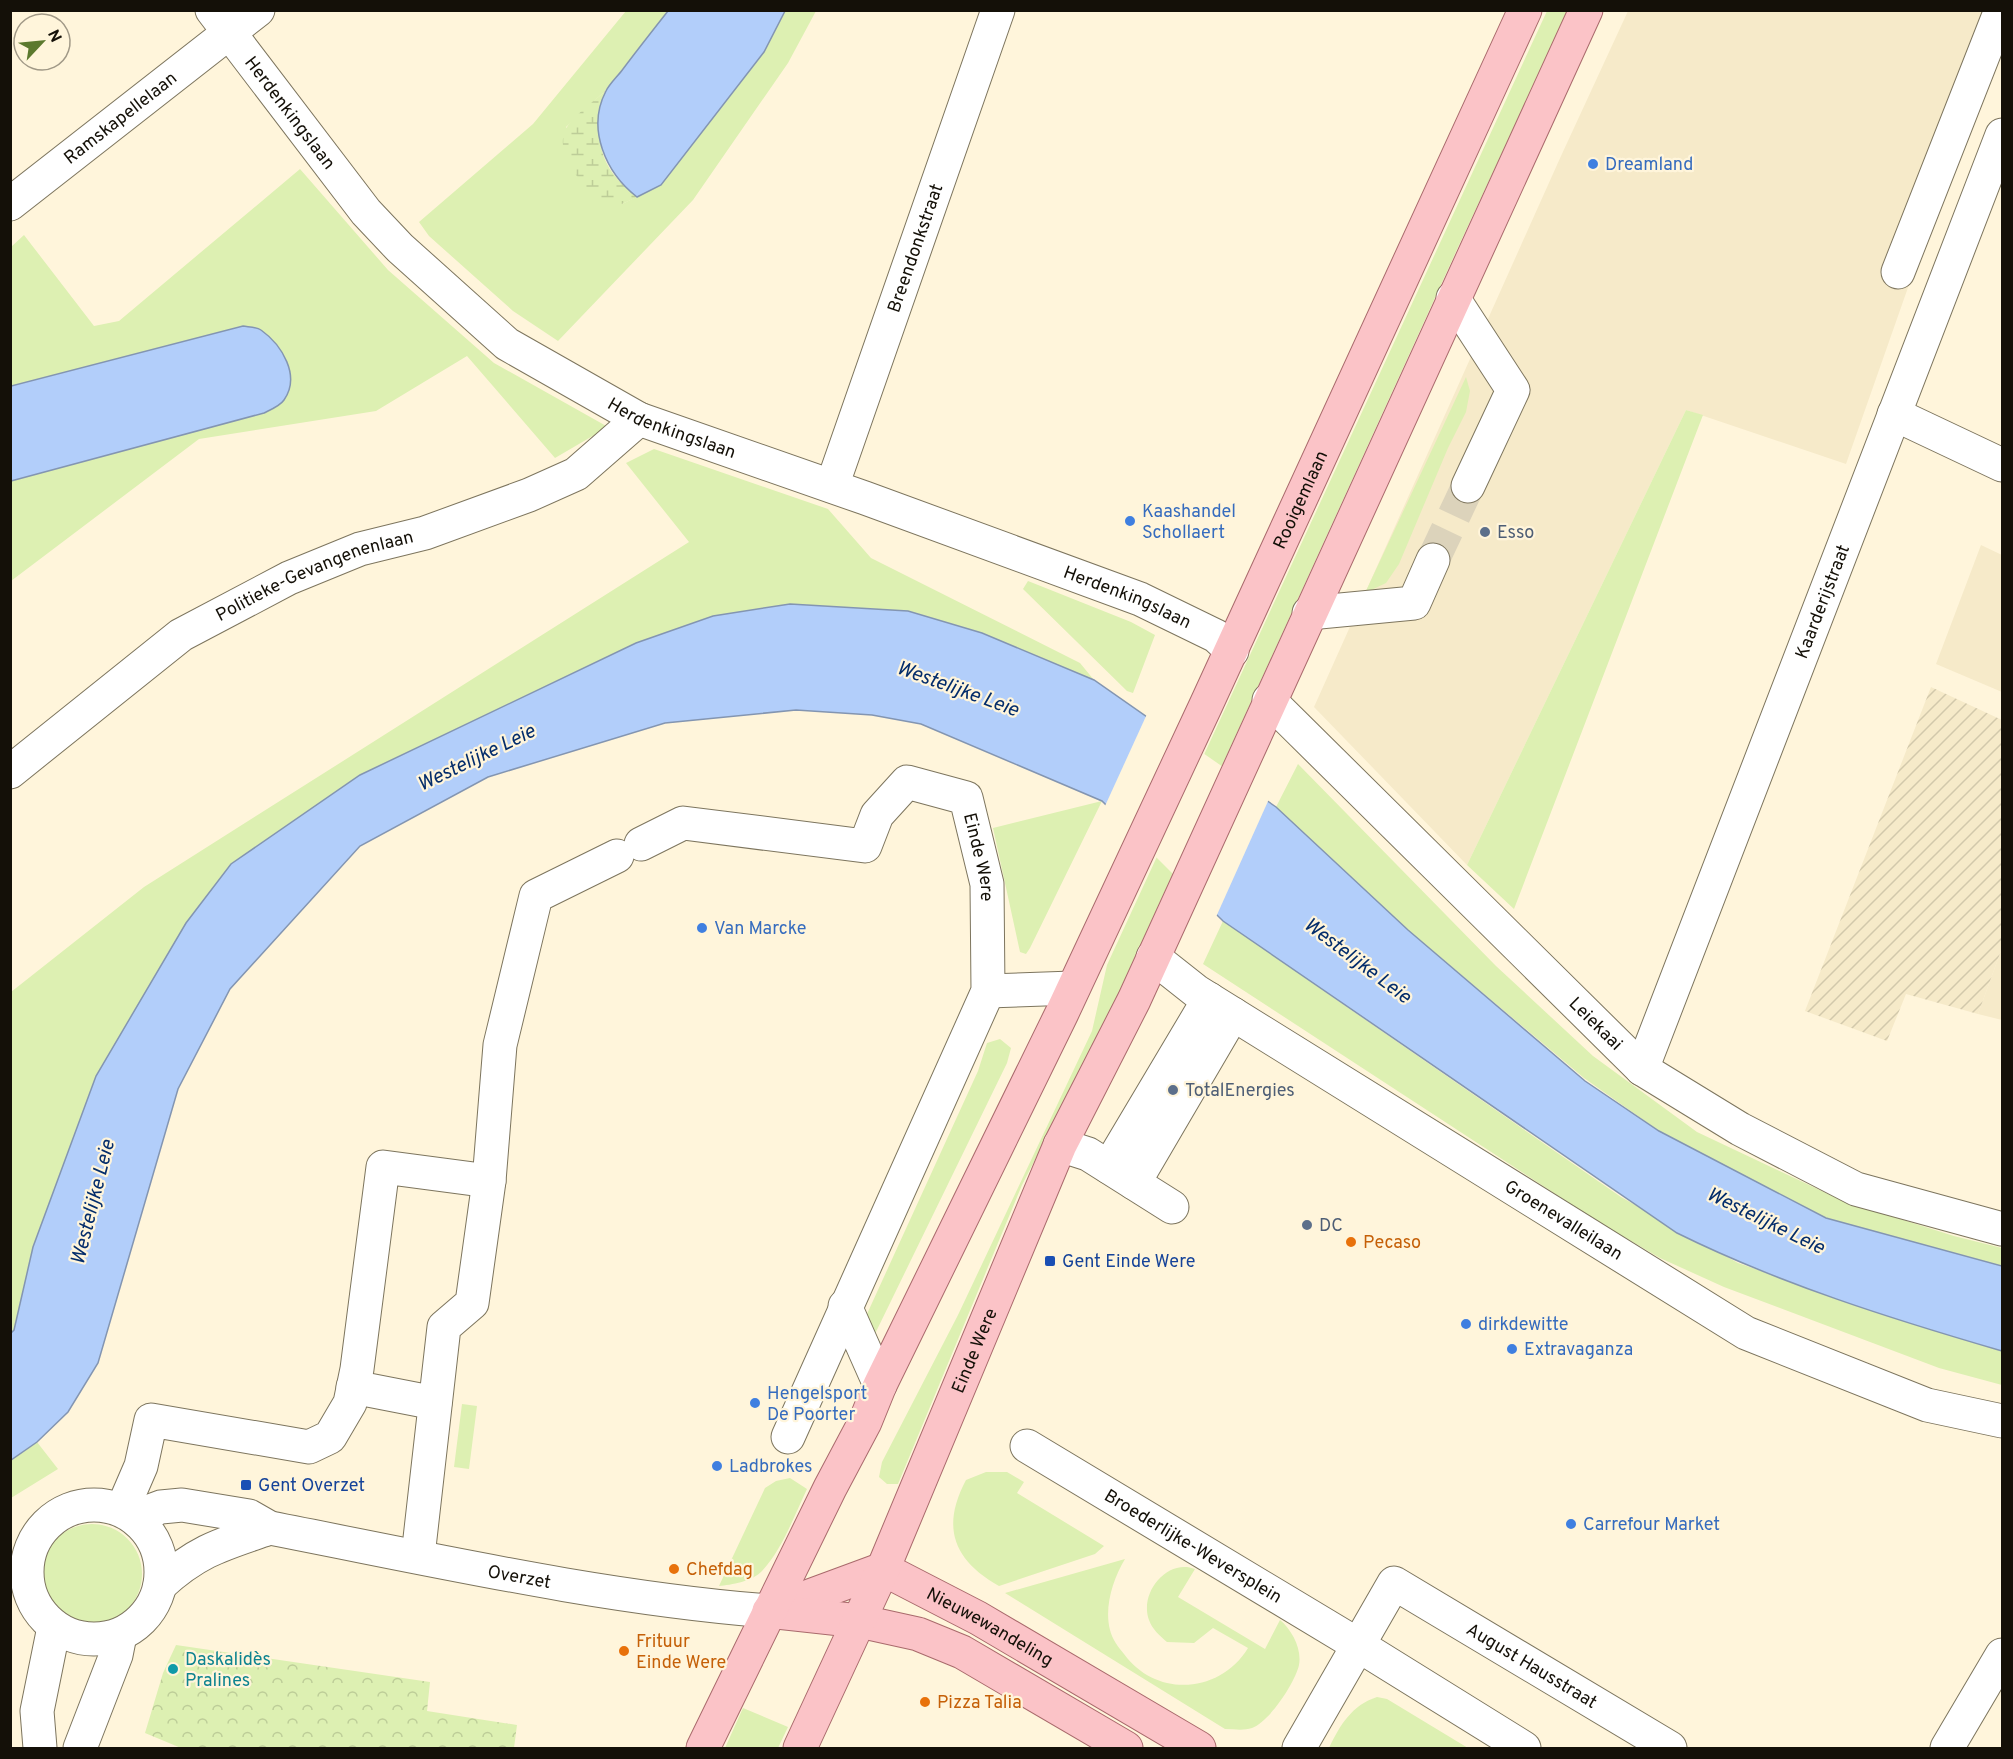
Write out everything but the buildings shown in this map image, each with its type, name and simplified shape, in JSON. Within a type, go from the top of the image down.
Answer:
[{"type":"main road","name":"Rooigemlaan","points":[[1073,988],[1232,651],[1525,10]]},
{"type":"main road","points":[[1153,957],[1586,10]]},
{"type":"main road","name":"Einde Were","points":[[800,1749],[883,1569],[1060,1145],[1153,957]]},
{"type":"main road","points":[[703,1749],[769,1611],[865,1422],[880,1385],[1073,988]]},
{"type":"main road","points":[[769,1611],[883,1569]]},
{"type":"main road","name":"Nieuwewandeling","points":[[883,1569],[978,1618],[1199,1749]]},
{"type":"main road","name":"Nieuwewandeling","points":[[769,1611],[859,1621],[918,1634],[962,1652],[1126,1749]]},
{"type":"street","name":"Ramskapellelaan","points":[[10,204],[221,21],[258,10]]},
{"type":"street","name":"Breendonkstraat","points":[[832,486],[998,10]]},
{"type":"street","points":[[1898,272],[2001,10]]},
{"type":"street","name":"Herdenkingslaan","points":[[221,21],[366,212],[400,248],[507,344],[639,419],[832,486],[1140,599],[1216,636],[1232,651]]},
{"type":"street","name":"Kaarderijstraat","points":[[1642,1069],[2002,135]]},
{"type":"street","points":[[1453,298],[1513,390],[1468,486]]},
{"type":"street","points":[[1894,414],[2002,465]]},
{"type":"street","name":"Politieke-Gevangenenlaan","points":[[10,772],[182,635],[289,578],[360,549],[425,533],[529,495],[576,474],[639,419]]},
{"type":"street","points":[[1309,613],[1413,603],[1433,560]]},
{"type":"street","name":"Leiekaai","points":[[1269,700],[1642,1069],[1740,1129],[1856,1190],[2002,1229]]},
{"type":"street","name":"Einde Were","points":[[489,1181],[500,1045],[536,896],[683,823],[865,846],[877,815],[907,782],[966,798],[987,884],[987,991],[788,1437]]},
{"type":"street","name":"Groenevalleilaan","points":[[1153,957],[1221,1007],[1746,1333],[1927,1405],[2002,1421]]},
{"type":"street","points":[[987,991],[1073,988]]},
{"type":"street","points":[[1122,1175],[1221,1007]]},
{"type":"street","points":[[1060,1145],[1088,1154],[1172,1207]]},
{"type":"street","points":[[128,1514],[151,1420],[309,1447],[330,1437],[350,1403],[383,1167],[489,1181],[472,1303],[444,1327],[418,1556]]},
{"type":"street","points":[[845,1306],[880,1385]]},
{"type":"street","points":[[353,1387],[435,1403]]},
{"type":"street","name":"Broederlijke-Weversplein","points":[[1027,1446],[1358,1645],[1524,1749]]},
{"type":"street","name":"Overzet","points":[[128,1514],[154,1541],[160,1560],[160,1584],[152,1608],[138,1624],[120,1635],[98,1640],[74,1638],[34,1619],[26,1575],[29,1555],[24,1542],[65,1511],[83,1506],[128,1514],[182,1505],[249,1516],[270,1528],[418,1556],[653,1598],[769,1611]]},
{"type":"street","name":"Overzet","points":[[160,1584],[184,1563],[209,1549],[270,1528]]},
{"type":"street","name":"August Hausstraat","points":[[1358,1645],[1394,1583],[1670,1749]]},
{"type":"street","points":[[34,1619],[40,1749]]},
{"type":"street","points":[[80,1749],[116,1655],[120,1635]]},
{"type":"street","points":[[1299,1749],[1358,1645]]},
{"type":"street","points":[[1947,1749],[2002,1655]]},
{"type":"shaded area","points":[[1628,11],[2002,11],[2002,20],[1846,464],[1686,410],[1467,865],[1314,707]]},
{"type":"shaded area","points":[[1981,545],[2002,555],[2002,692],[1936,664]]},
{"type":"shaded area","points":[[1931,687],[2002,720],[2002,948],[1978,1014],[1906,994],[1887,1041],[1805,1011]]},
{"type":"shaded area","points":[[2002,948],[2002,1020],[1978,1014]]},
{"type":"green space","points":[[626,11],[668,11],[605,91],[566,127],[622,204],[661,185],[764,52],[785,11],[816,11],[788,63],[693,200],[558,341],[513,311],[429,236],[419,222],[533,124]]},
{"type":"green space","points":[[1547,11],[1568,11],[1103,1027],[1022,1185],[898,1484],[887,1484],[879,1477],[882,1462],[958,1315],[1092,1031],[1107,965]]},
{"type":"green space","points":[[605,91],[600,123],[602,150],[613,174],[637,197],[622,204],[602,204],[572,169],[563,148],[563,137],[567,127],[579,113]]},
{"type":"green space","points":[[300,169],[388,270],[494,363],[608,427],[555,458],[467,356],[376,411],[199,439],[11,581],[11,481],[174,437],[243,326],[11,386],[11,247],[24,235],[94,326],[119,321]]},
{"type":"green space","points":[[1466,377],[1470,391],[1466,412],[1448,448],[1399,564],[1386,583],[1365,593]]},
{"type":"green space","points":[[1686,410],[1703,415],[1514,909],[1467,865]]},
{"type":"green space","points":[[654,449],[828,509],[871,558],[1080,663],[1094,680],[982,633],[908,611],[790,604],[713,616],[636,643],[360,775],[130,1019],[96,1076],[14,1330],[11,1332],[11,992],[144,887],[689,542],[626,463]]},
{"type":"green space","points":[[1028,581],[1131,622],[1155,635],[1133,693],[1127,691],[1023,589]]},
{"type":"green space","points":[[1298,764],[1496,966],[1593,1056],[1697,1132],[1843,1201],[1954,1236],[2002,1248],[2002,1266],[1826,1218],[1659,1131],[1584,1078],[1408,930],[1276,807]]},
{"type":"green space","points":[[1102,801],[1030,948],[1026,954],[1020,952],[993,828]]},
{"type":"green space","points":[[1223,921],[1621,1197],[1738,1263],[1945,1334],[2002,1351],[2002,1385],[1939,1368],[1724,1287],[1660,1258],[1597,1221],[1203,964]]},
{"type":"green space","points":[[1000,1039],[1011,1048],[1007,1063],[872,1340],[866,1324],[867,1314],[978,1071],[987,1043]]},
{"type":"green space","points":[[462,1404],[477,1406],[469,1469],[454,1467]]},
{"type":"green space","points":[[37,1442],[58,1469],[11,1498],[11,1460]]},
{"type":"green space","points":[[986,1472],[1007,1472],[1024,1482],[1017,1493],[1104,1546],[1095,1554],[999,1586],[983,1576],[962,1553],[953,1527],[958,1497],[966,1480]]},
{"type":"green space","points":[[790,1478],[807,1489],[776,1553],[762,1571],[748,1580],[719,1586],[765,1488],[776,1481]]},
{"type":"green space","points":[[92,1524],[111,1528],[127,1539],[138,1555],[142,1574],[138,1593],[127,1609],[111,1620],[92,1624],[73,1620],[57,1609],[46,1593],[42,1574],[46,1555],[57,1539],[73,1528]]},
{"type":"green space","points":[[1125,1559],[1111,1593],[1108,1612],[1110,1630],[1124,1654],[1137,1668],[1153,1678],[1170,1684],[1188,1685],[1205,1682],[1221,1675],[1236,1663],[1248,1648],[1213,1628],[1194,1643],[1167,1642],[1156,1632],[1149,1620],[1148,1599],[1158,1580],[1175,1569],[1185,1567],[1195,1569],[1178,1597],[1265,1649],[1280,1620],[1288,1629],[1299,1653],[1297,1673],[1280,1701],[1259,1724],[1252,1728],[1225,1729],[1005,1593]]},
{"type":"green space","points":[[176,1645],[430,1682],[427,1711],[517,1725],[514,1748],[181,1748],[145,1733],[163,1673]]},
{"type":"green space","points":[[1377,1697],[1387,1699],[1468,1748],[1329,1748],[1348,1717],[1360,1705]]},
{"type":"green space","points":[[743,1708],[788,1727],[778,1748],[725,1748]]},
{"type":"water","points":[[668,11],[785,11],[764,52],[661,185],[637,197],[616,176],[602,149],[598,120],[600,105],[610,85]]},
{"type":"water","points":[[243,326],[261,330],[269,336],[287,362],[291,381],[289,391],[277,406],[264,413],[11,481],[11,386]]},
{"type":"water","name":"Westelijke Leie","points":[[790,604],[908,611],[982,633],[1094,680],[1276,807],[1408,930],[1585,1081],[1659,1131],[1826,1218],[2002,1266],[2002,1351],[1837,1299],[1756,1268],[1677,1233],[1223,921],[1102,801],[921,724],[872,715],[796,710],[665,723],[488,777],[360,846],[230,989],[178,1089],[98,1363],[68,1412],[37,1442],[11,1460],[10,1334],[14,1330],[33,1247],[96,1076],[186,923],[231,864],[360,775],[636,643],[713,616]]},
{"type":"pier","points":[[1147,714],[1269,799],[1216,917],[1105,806]]},
{"type":"tunnel","points":[[1433,560],[1468,486]]},
{"type":"place","name":"Dreamland","points":[[1593,164]]},
{"type":"place","name":"Kaashandel Schollaert","points":[[1130,521]]},
{"type":"place","name":"Esso","points":[[1485,532]]},
{"type":"place","name":"Van Marcke","points":[[702,928]]},
{"type":"place","name":"TotalEnergies","points":[[1173,1090]]},
{"type":"place","name":"DC","points":[[1307,1225]]},
{"type":"place","name":"Pecaso","points":[[1351,1242]]},
{"type":"place","name":"Gent Einde Were","points":[[1050,1261]]},
{"type":"place","name":"dirkdewitte","points":[[1466,1324]]},
{"type":"place","name":"Extravaganza","points":[[1512,1349]]},
{"type":"place","name":"Hengelsport De Poorter","points":[[755,1403]]},
{"type":"place","name":"Ladbrokes","points":[[717,1466]]},
{"type":"place","name":"Gent Overzet","points":[[246,1485]]},
{"type":"place","name":"Carrefour Market","points":[[1571,1524]]},
{"type":"place","name":"Chefdag","points":[[674,1569]]},
{"type":"place","name":"Frituur Einde Were","points":[[624,1651]]},
{"type":"place","name":"Daskalidès Pralines","points":[[173,1669]]},
{"type":"place","name":"Pizza Talia","points":[[925,1702]]}]
